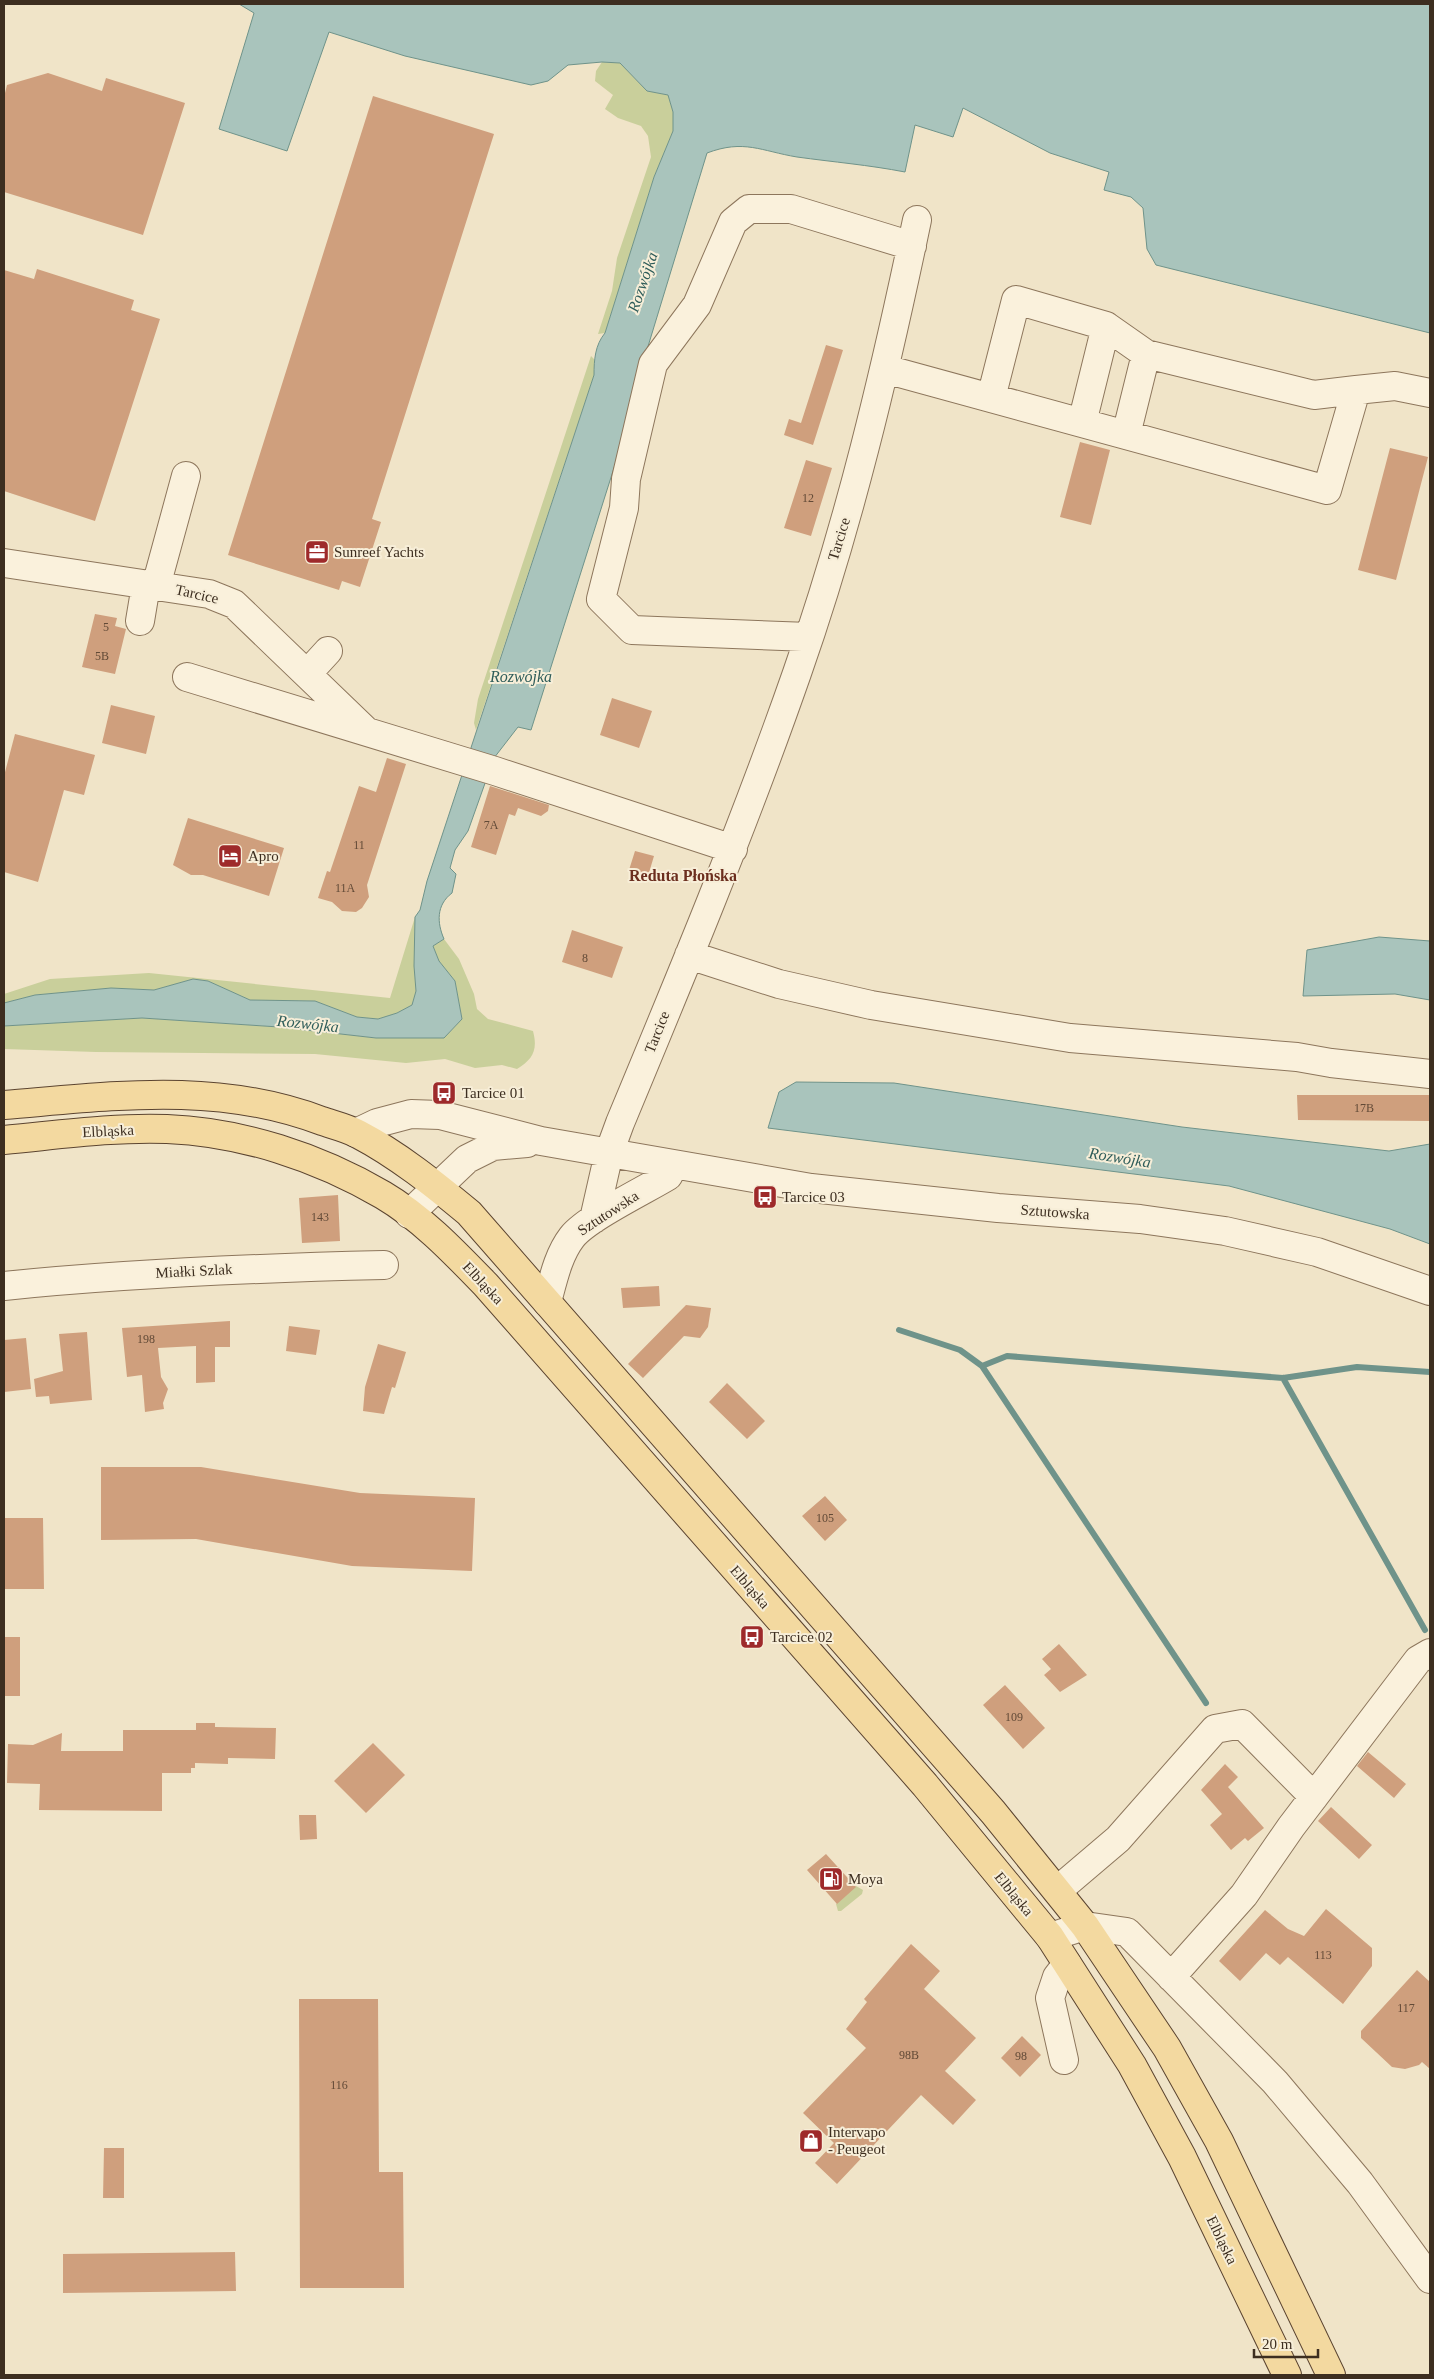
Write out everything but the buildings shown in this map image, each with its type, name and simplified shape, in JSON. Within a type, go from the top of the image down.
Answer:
[{"type":"main road","points":[[4,1106],[168,1093],[259,1102],[302,1113],[356,1133],[391,1153],[437,1186],[469,1213],[993,1812],[1058,1890],[1085,1926],[1119,1975],[1176,2065],[1219,2141],[1331,2375]]},
{"type":"main road","name":"Elbląska","points":[[4,1140],[110,1130],[166,1129],[225,1136],[293,1153],[336,1171],[384,1196],[450,1248],[505,1307],[925,1785],[1050,1937],[1132,2065],[1182,2157],[1287,2375]]},
{"type":"street","name":"Tarcice","points":[[594,1220],[609,1153],[733,849],[809,637],[848,510],[885,369],[915,233],[791,210],[749,210],[733,222],[697,305],[653,364],[626,480],[624,508],[601,599],[632,630],[809,637]]},
{"type":"street","points":[[991,398],[1016,300],[1106,326],[1146,354],[1314,395],[1395,386],[1430,393]]},
{"type":"street","points":[[1082,423],[1106,326]]},
{"type":"street","points":[[1126,435],[1146,354]]},
{"type":"street","points":[[885,369],[1327,490],[1356,390]]},
{"type":"street","points":[[140,621],[186,476]]},
{"type":"street","name":"Tarcice","points":[[4,563],[209,594],[234,604],[369,733]]},
{"type":"street","points":[[307,674],[328,651]]},
{"type":"street","name":"Tarcice","points":[[187,677],[495,771],[733,849]]},
{"type":"street","points":[[690,954],[779,984],[871,1006],[1051,1035],[1297,1056],[1331,1063],[1430,1074]]},
{"type":"street","name":"Sztutowska","points":[[356,1133],[377,1123],[410,1114],[440,1115],[541,1141],[811,1188],[998,1208],[1140,1219],[1226,1231],[1318,1252],[1430,1291]]},
{"type":"street","name":"Sztutowska","points":[[409,1214],[467,1159],[494,1146],[541,1141]]},
{"type":"street","name":"Sztutowska","points":[[547,1302],[557,1266],[572,1236],[594,1220],[668,1176],[674,1165]]},
{"type":"street","name":"Miałki Szlak","points":[[4,1286],[81,1278],[234,1269],[384,1265]]},
{"type":"street","points":[[1170,1977],[1244,1896],[1314,1797],[1418,1660],[1430,1653]]},
{"type":"street","points":[[1058,1890],[1118,1839],[1215,1729],[1242,1724],[1314,1797]]},
{"type":"street","points":[[1050,1937],[1085,1926],[1127,1932],[1275,2082],[1360,2183],[1430,2279]]},
{"type":"street","points":[[1064,2060],[1050,1998],[1057,1977],[1067,1964]]},
{"type":"green space","points":[[602,62],[620,63],[647,91],[668,95],[673,112],[673,131],[654,177],[605,333],[598,334],[612,291],[617,258],[651,157],[648,136],[641,126],[618,118],[605,109],[613,95],[595,81],[596,71]]},
{"type":"green space","points":[[591,356],[594,359],[594,375],[476,730],[474,723],[478,699]]},
{"type":"green space","points":[[415,917],[414,966],[416,991],[412,1005],[397,1013],[378,1019],[357,1017],[315,1001],[250,1000],[208,981],[193,979],[154,990],[111,988],[35,995],[4,1003],[4,994],[50,979],[149,973],[390,998]]},
{"type":"green space","points":[[444,939],[459,959],[474,994],[477,1009],[488,1019],[533,1031],[535,1044],[533,1053],[527,1062],[517,1069],[502,1065],[475,1068],[445,1059],[406,1063],[315,1054],[96,1052],[4,1049],[4,1026],[142,1018],[279,1027],[376,1038],[444,1038],[462,1019],[455,981],[439,961],[433,946]]},
{"type":"green space","points":[[856,1886],[863,1890],[862,1894],[841,1911],[838,1911],[836,1904]]},
{"type":"water","name":"Rozwójka","points":[[239,4],[1430,4],[1430,333],[1156,265],[1147,249],[1143,208],[1131,197],[1104,190],[1109,172],[1050,153],[963,108],[953,137],[915,125],[905,172],[797,157],[742,147],[720,149],[707,153],[628,412],[626,430],[531,730],[518,727],[494,758],[468,831],[455,850],[450,868],[456,874],[452,893],[443,903],[439,914],[440,927],[444,939],[433,946],[439,961],[455,981],[462,1019],[444,1038],[376,1038],[279,1027],[142,1018],[4,1026],[4,1003],[35,995],[111,988],[154,990],[193,979],[208,981],[250,1000],[315,1001],[357,1017],[378,1019],[397,1013],[412,1005],[416,991],[414,966],[415,917],[420,910],[427,881],[594,375],[597,348],[605,333],[654,177],[673,131],[673,112],[668,95],[647,91],[620,63],[602,62],[568,65],[548,81],[531,85],[405,56],[329,32],[287,151],[219,129],[254,13]]},
{"type":"water","points":[[1379,937],[1430,941],[1430,1000],[1395,994],[1303,996],[1307,950]]},
{"type":"water","name":"Rozwójka","points":[[796,1082],[894,1083],[1182,1127],[1389,1151],[1430,1144],[1430,1244],[1390,1229],[1229,1186],[768,1128],[779,1092]]},
{"type":"waterway","points":[[899,1330],[960,1350],[982,1366],[1007,1356],[1283,1378],[1357,1367],[1430,1372]]},
{"type":"waterway","points":[[982,1366],[1206,1703]]},
{"type":"waterway","points":[[1283,1378],[1425,1630]]},
{"type":"place","name":"Sunreef Yachts","points":[[317,552]]},
{"type":"place","name":"Apro","points":[[230,856]]},
{"type":"place","name":"Tarcice 01","points":[[444,1093]]},
{"type":"place","name":"Tarcice 03","points":[[765,1197]]},
{"type":"place","name":"Tarcice 02","points":[[752,1637]]},
{"type":"place","name":"Moya","points":[[831,1879]]},
{"type":"place","name":"Intervapo - Peugeot","points":[[811,2141]]},
{"type":"district","name":"Reduta Płońska","points":[[683,875]]}]
